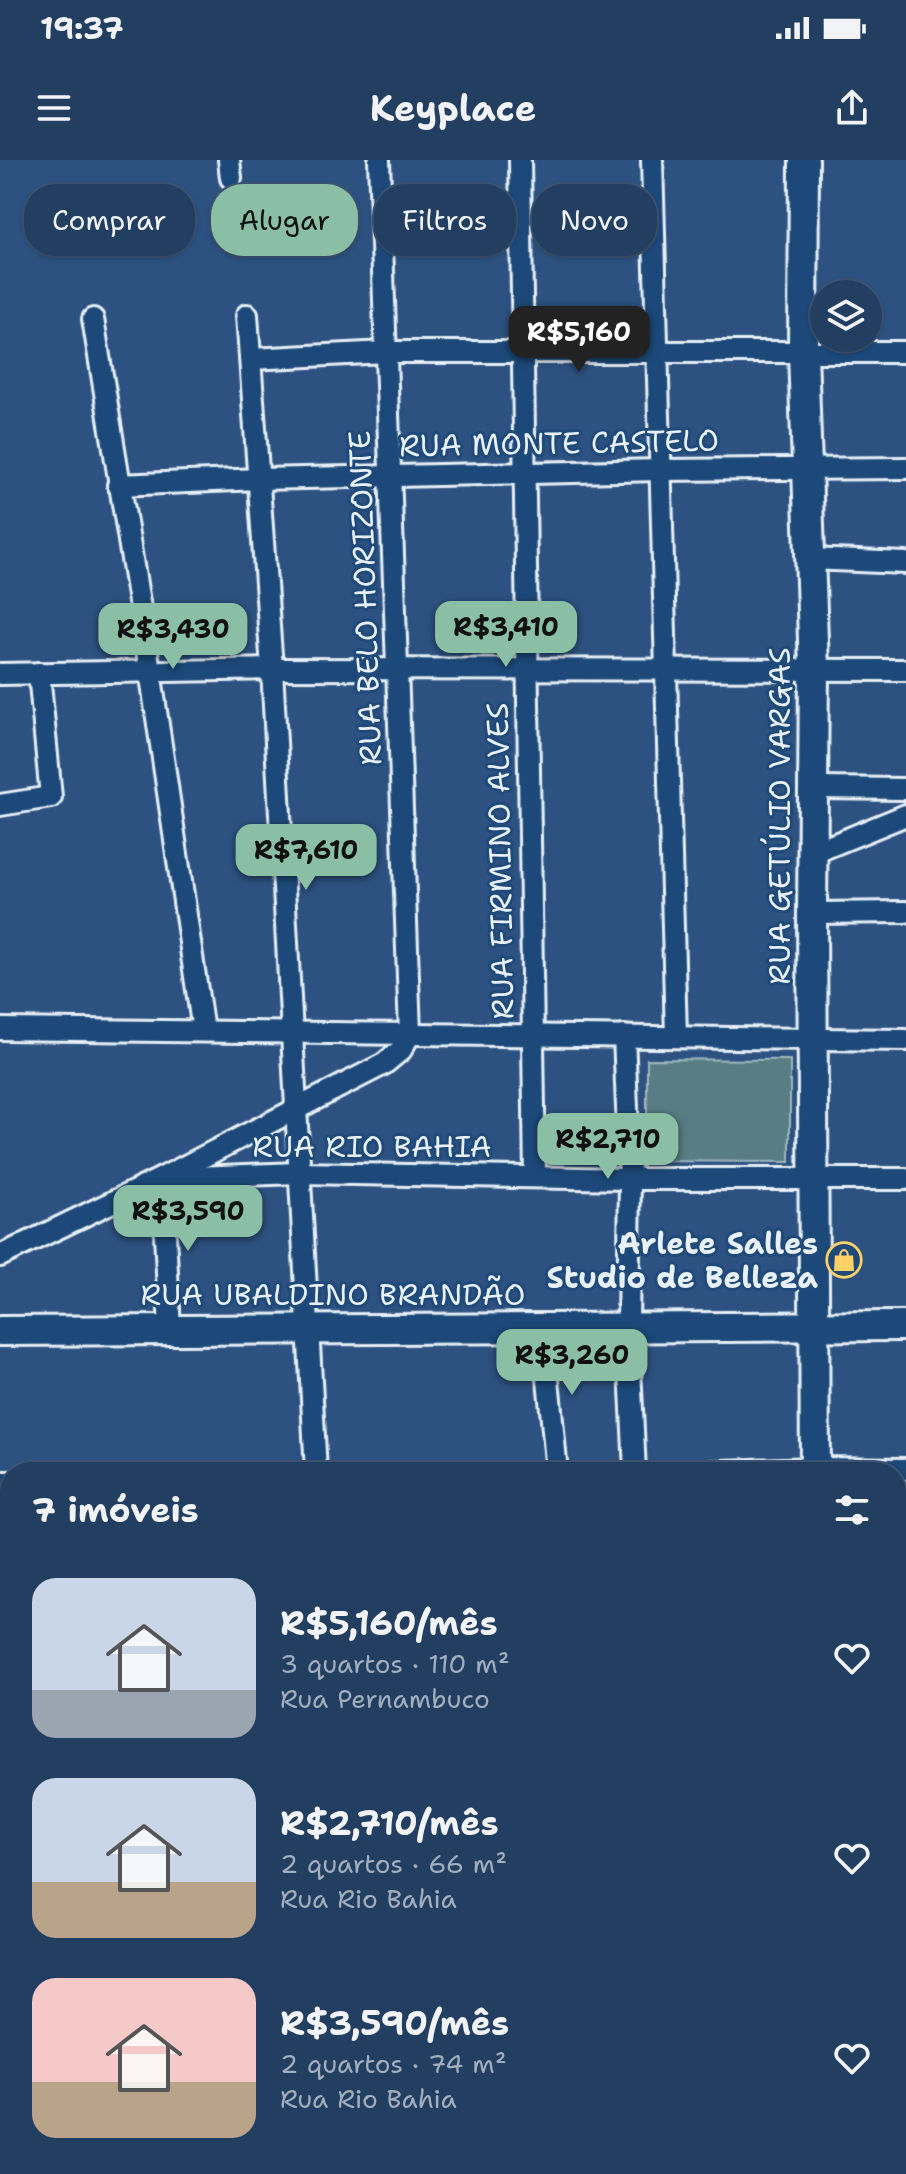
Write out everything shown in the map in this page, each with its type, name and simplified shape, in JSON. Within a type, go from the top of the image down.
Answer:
[{"type":"street","name":"RUA BELO HORIZONTE","points":[[379,160],[410,1034]]},
{"type":"street","name":"RUA FIRMINO ALVES","points":[[520,160],[535,1177]]},
{"type":"street","points":[[652,160],[676,1037]]},
{"type":"street","name":"RUA GETÚLIO VARGAS","points":[[804,160],[803,352],[814,669],[815,1462]]},
{"type":"street","points":[[247,315],[272,669],[315,1462]]},
{"type":"street","points":[[93,319],[150,670],[203,1031]]},
{"type":"street","points":[[251,359],[386,352],[906,352]]},
{"type":"street","name":"RUA MONTE CASTELO","points":[[118,485],[661,470],[906,468]]},
{"type":"street","points":[[809,559],[906,563]]},
{"type":"street","points":[[0,674],[272,669],[906,670]]},
{"type":"street","points":[[0,805],[51,797],[39,673]]},
{"type":"street","points":[[815,788],[906,789]]},
{"type":"street","points":[[813,853],[906,815]]},
{"type":"street","points":[[812,913],[906,912]]},
{"type":"street","points":[[0,1029],[906,1040]]},
{"type":"street","points":[[170,1329],[162,1178],[392,1058],[410,1034]]},
{"type":"street","points":[[624,1036],[630,1179],[628,1326],[635,1462]]},
{"type":"street","name":"RUA RIO BAHIA","points":[[0,1256],[162,1178],[299,1173],[630,1179],[906,1179]]},
{"type":"street","name":"RUA UBALDINO BRANDÃO","points":[[0,1331],[906,1326]]},
{"type":"street","points":[[543,1327],[556,1462]]},
{"type":"green space","points":[[647,1059],[790,1060],[790,1162],[647,1161]]},
{"type":"place","name":"Arlete Salles Studio de Belleza","points":[[844,1260]]}]
